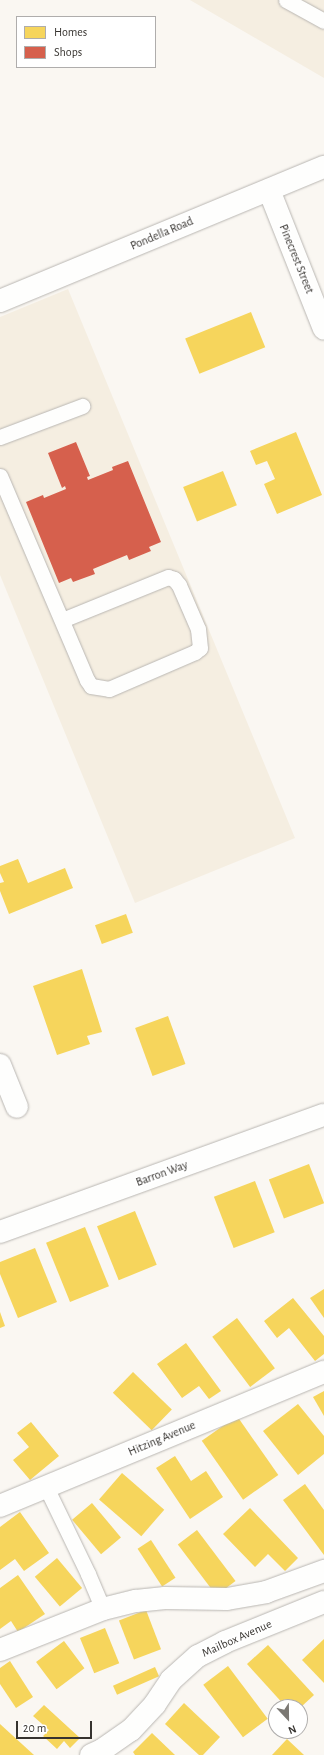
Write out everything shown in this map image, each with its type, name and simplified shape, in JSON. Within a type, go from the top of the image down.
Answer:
[{"type":"street","name":"Pondella Road","points":[[0,301],[324,166]]},
{"type":"street","name":"Pinecrest Street","points":[[268,190],[324,329]]},
{"type":"street","points":[[0,1064],[17,1107]]},
{"type":"street","name":"Barron Way","points":[[0,1232],[324,1115]]},
{"type":"street","name":"Hitzing Avenue","points":[[0,1506],[324,1372]]},
{"type":"street","points":[[0,1650],[102,1609],[136,1601],[165,1598],[227,1599],[251,1595],[266,1592],[324,1571]]},
{"type":"street","name":"Mailbox Avenue","points":[[91,1755],[102,1750],[130,1730],[155,1704],[172,1680],[198,1656],[225,1642],[324,1602]]},
{"type":"lane","points":[[286,0],[324,20]]},
{"type":"lane","points":[[0,437],[82,406]]},
{"type":"lane","points":[[0,476],[87,680],[91,686],[108,689],[195,652],[200,648],[201,643],[198,629],[179,585],[174,579],[168,577],[62,620]]},
{"type":"lane","points":[[46,1487],[88,1574],[102,1609]]},
{"type":"shaded area","points":[[190,0],[324,0],[324,78]]},
{"type":"shaded area","points":[[68,289],[295,838],[135,903],[0,575],[0,317]]},
{"type":"building: Homes","points":[[251,312],[265,347],[199,374],[185,339]]},
{"type":"building: Homes","points":[[296,432],[322,495],[277,514],[264,484],[275,479],[267,461],[256,465],[250,451]]},
{"type":"building: Homes","points":[[223,471],[237,505],[197,521],[183,487]]},
{"type":"building: Homes","points":[[18,859],[28,883],[65,868],[73,888],[9,914],[0,891],[0,883],[4,882],[0,873],[0,866]]},
{"type":"building: Homes","points":[[126,914],[133,933],[102,944],[95,925]]},
{"type":"building: Homes","points":[[82,969],[102,1032],[87,1036],[90,1044],[57,1055],[33,986]]},
{"type":"building: Homes","points":[[168,1016],[185,1064],[153,1076],[135,1028]]},
{"type":"building: Homes","points":[[309,1164],[324,1203],[284,1219],[269,1179]]},
{"type":"building: Homes","points":[[255,1181],[275,1232],[234,1248],[214,1197]]},
{"type":"building: Homes","points":[[135,1211],[157,1265],[119,1280],[97,1226]]},
{"type":"building: Homes","points":[[85,1227],[109,1286],[70,1302],[46,1243]]},
{"type":"building: Homes","points":[[35,1248],[57,1302],[18,1318],[0,1274],[0,1262]]},
{"type":"building: Homes","points":[[324,1289],[324,1318],[310,1298]]},
{"type":"building: Homes","points":[[293,1298],[324,1336],[324,1354],[315,1361],[289,1328],[277,1338],[264,1321]]},
{"type":"building: Homes","points":[[0,1312],[5,1326],[0,1328]]},
{"type":"building: Homes","points":[[237,1318],[275,1368],[250,1387],[212,1337]]},
{"type":"building: Homes","points":[[186,1343],[221,1391],[209,1399],[199,1386],[182,1398],[157,1364]]},
{"type":"building: Homes","points":[[133,1372],[172,1410],[152,1430],[113,1393]]},
{"type":"building: Homes","points":[[324,1391],[324,1416],[313,1397]]},
{"type":"building: Homes","points":[[298,1404],[324,1436],[324,1454],[298,1475],[263,1431]]},
{"type":"building: Homes","points":[[237,1416],[278,1475],[243,1500],[202,1441]]},
{"type":"building: Homes","points":[[31,1422],[59,1456],[30,1480],[13,1460],[29,1447],[17,1433]]},
{"type":"building: Homes","points":[[175,1456],[191,1481],[206,1471],[223,1497],[190,1519],[156,1468]]},
{"type":"building: Homes","points":[[122,1473],[164,1510],[141,1536],[99,1499]]},
{"type":"building: Homes","points":[[305,1484],[324,1510],[324,1555],[283,1500]]},
{"type":"building: Homes","points":[[92,1503],[121,1537],[101,1554],[72,1520]]},
{"type":"building: Homes","points":[[250,1508],[298,1558],[285,1571],[268,1554],[255,1567],[223,1534]]},
{"type":"building: Homes","points":[[20,1512],[49,1553],[24,1571],[15,1559],[0,1570],[0,1527]]},
{"type":"building: Homes","points":[[197,1530],[236,1581],[216,1596],[178,1544]]},
{"type":"building: Homes","points":[[151,1540],[176,1578],[162,1586],[138,1549]]},
{"type":"building: Homes","points":[[57,1558],[82,1588],[60,1607],[35,1577]]},
{"type":"building: Homes","points":[[18,1575],[45,1614],[18,1632],[11,1621],[0,1629],[0,1588]]},
{"type":"building: Homes","points":[[146,1610],[161,1649],[134,1660],[119,1620]]},
{"type":"building: Homes","points":[[105,1628],[119,1663],[94,1673],[80,1638]]},
{"type":"building: Homes","points":[[324,1639],[324,1683],[302,1660]]},
{"type":"building: Homes","points":[[64,1641],[84,1668],[57,1689],[36,1662]]},
{"type":"building: Homes","points":[[268,1645],[314,1695],[308,1701],[308,1699],[279,1699],[247,1664]]},
{"type":"building: Homes","points":[[10,1661],[33,1697],[16,1708],[0,1684],[0,1668]]},
{"type":"building: Homes","points":[[228,1666],[268,1719],[243,1737],[203,1685]]},
{"type":"building: Homes","points":[[155,1667],[159,1676],[117,1695],[113,1686]]},
{"type":"building: Homes","points":[[184,1703],[220,1737],[203,1755],[199,1755],[165,1724]]},
{"type":"building: Homes","points":[[44,1705],[80,1738],[70,1748],[64,1741],[57,1749],[43,1736],[49,1730],[33,1716]]},
{"type":"building: Homes","points":[[0,1724],[34,1755],[0,1755]]},
{"type":"building: Homes","points":[[152,1733],[175,1755],[135,1755],[133,1752]]},
{"type":"building: Homes","points":[[287,1739],[304,1755],[272,1755]]},
{"type":"building: Shops","points":[[76,442],[90,476],[87,477],[88,480],[113,470],[112,467],[128,461],[161,542],[149,547],[151,551],[129,560],[127,555],[93,569],[95,574],[73,582],[71,578],[59,583],[26,502],[43,495],[44,498],[66,489],[65,486],[62,488],[48,453]]}]
